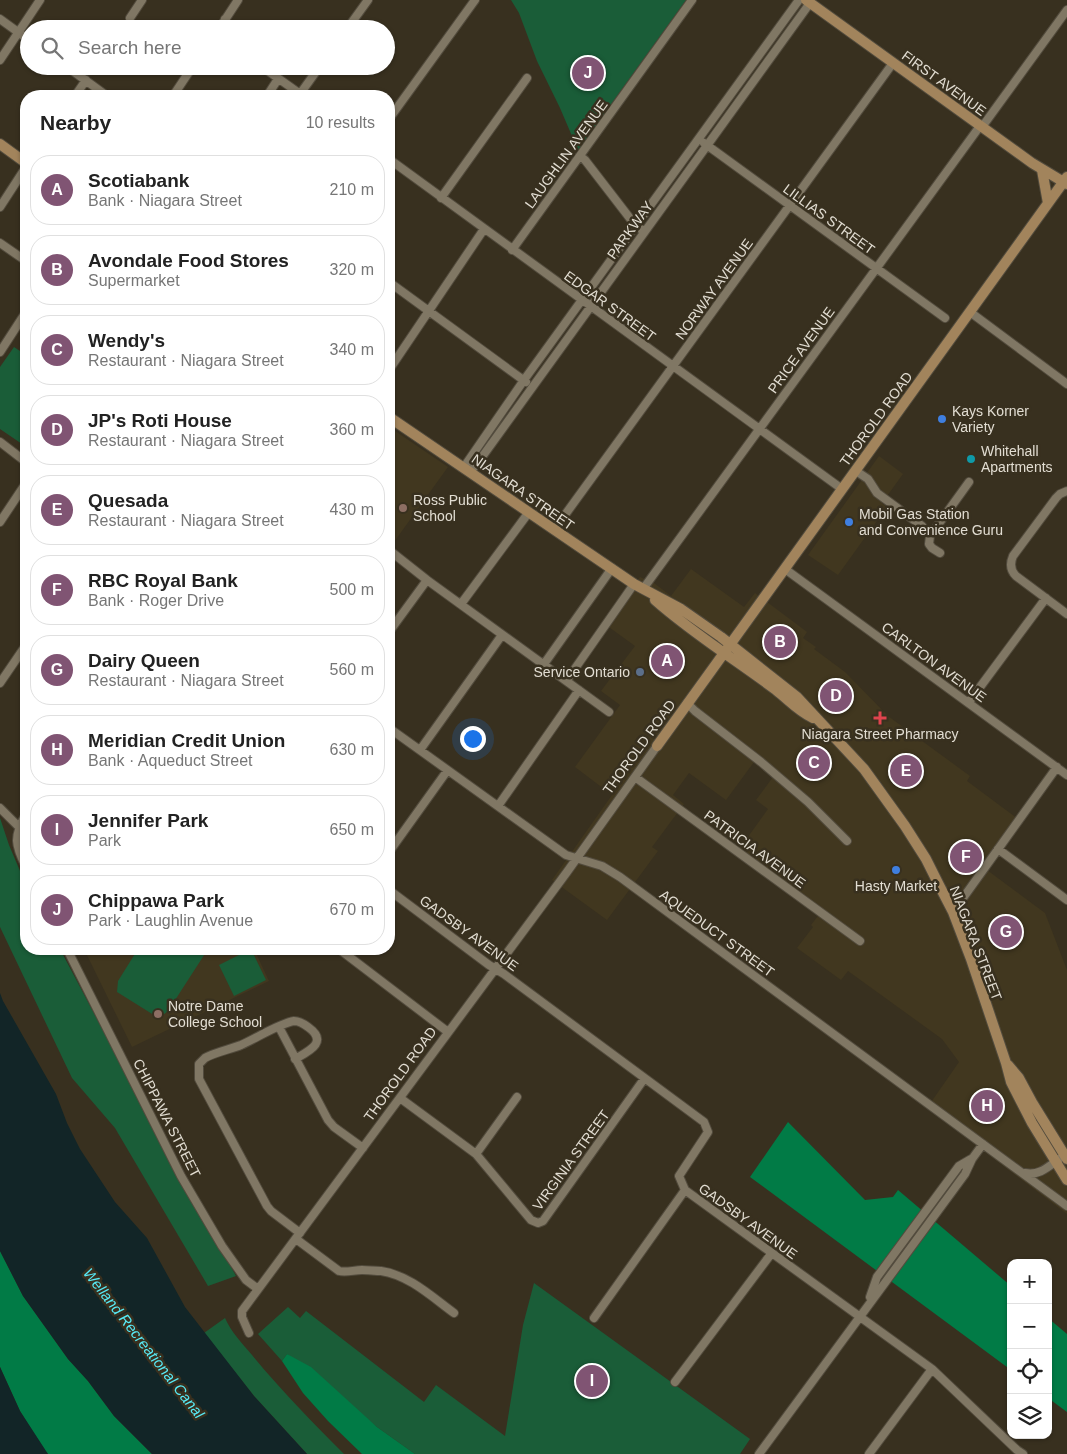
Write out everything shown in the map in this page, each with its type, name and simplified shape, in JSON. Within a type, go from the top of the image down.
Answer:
[{"type":"main road","name":"FIRST AVENUE","points":[[807,1],[1042,170],[1066,181]]},
{"type":"main road","points":[[0,144],[20,159]]},
{"type":"main road","points":[[1042,170],[1048,203]]},
{"type":"main road","name":"THOROLD ROAD","points":[[657,746],[1048,203],[1066,181]]},
{"type":"main road","name":"NIAGARA STREET","points":[[395,424],[467,469],[612,568],[638,586],[674,617],[728,648],[800,712],[818,721],[864,769],[896,811],[926,859],[953,912],[971,959],[1011,1082],[1036,1130],[1067,1180]]},
{"type":"main road","name":"NIAGARA STREET","points":[[1006,1063],[1019,1078],[1066,1157]]},
{"type":"street","points":[[27,20],[40,0]]},
{"type":"street","points":[[130,18],[142,0]]},
{"type":"street","points":[[354,20],[368,0]]},
{"type":"street","points":[[395,112],[475,0]]},
{"type":"street","name":"LAUGHLIN AVENUE","points":[[512,250],[692,0]]},
{"type":"street","points":[[225,19],[236,1]]},
{"type":"street","name":"PARKWAY","points":[[467,469],[524,380],[747,71],[807,1]]},
{"type":"street","name":"PARKWAY","points":[[467,469],[482,457],[756,77],[807,1]]},
{"type":"street","name":"PRICE AVENUE","points":[[566,680],[759,429],[1067,10]]},
{"type":"street","points":[[0,19],[18,33]]},
{"type":"street","points":[[0,60],[20,30]]},
{"type":"street","name":"NORWAY AVENUE","points":[[554,530],[893,63]]},
{"type":"street","points":[[747,71],[756,77]]},
{"type":"street","points":[[79,75],[99,90]]},
{"type":"street","points":[[177,90],[187,75]]},
{"type":"street","points":[[273,75],[294,90]]},
{"type":"street","points":[[304,90],[314,75]]},
{"type":"street","points":[[441,198],[527,78]]},
{"type":"street","points":[[271,90],[278,79]]},
{"type":"street","points":[[79,90],[86,80]]},
{"type":"street","name":"LILLIAS STREET","points":[[699,139],[945,318]]},
{"type":"street","points":[[580,156],[636,225],[644,232]]},
{"type":"street","name":"EDGAR STREET","points":[[395,164],[842,489]]},
{"type":"street","points":[[0,207],[20,176]]},
{"type":"street","points":[[395,361],[484,229]]},
{"type":"street","points":[[0,243],[20,257]]},
{"type":"street","points":[[395,286],[532,386]]},
{"type":"street","points":[[970,312],[1067,384]]},
{"type":"street","points":[[0,352],[3,341],[20,320]]},
{"type":"street","points":[[0,442],[20,455]]},
{"type":"street","points":[[856,471],[868,479],[877,493],[922,526],[930,536]]},
{"type":"street","points":[[940,553],[929,544],[930,536],[968,482]]},
{"type":"street","points":[[1067,491],[1056,498],[1013,556],[1011,562],[1012,571],[1016,576],[1067,614]]},
{"type":"street","points":[[0,522],[20,492]]},
{"type":"street","points":[[462,604],[529,512]]},
{"type":"street","points":[[395,555],[609,712]]},
{"type":"street","points":[[544,664],[612,568]]},
{"type":"street","name":"CARLTON AVENUE","points":[[786,569],[1067,775]]},
{"type":"street","points":[[395,624],[427,580]]},
{"type":"street","points":[[969,702],[1046,598]]},
{"type":"street","points":[[420,750],[502,635]]},
{"type":"street","points":[[0,683],[20,654]]},
{"type":"street","points":[[498,806],[579,690]]},
{"type":"street","points":[[688,703],[695,711],[761,762],[808,802],[847,841]]},
{"type":"street","name":"AQUEDUCT STREET","points":[[395,732],[566,855],[602,866],[620,877],[1067,1206]]},
{"type":"street","name":"THOROLD ROAD","points":[[249,1332],[241,1313],[577,858],[657,746]]},
{"type":"street","points":[[953,912],[1057,767]]},
{"type":"street","points":[[395,844],[448,771]]},
{"type":"street","name":"PATRICIA AVENUE","points":[[635,776],[860,941]]},
{"type":"street","points":[[0,808],[19,827],[16,845],[20,854]]},
{"type":"street","points":[[998,849],[1067,900]]},
{"type":"street","name":"GADSBY AVENUE","points":[[395,894],[704,1122],[708,1132],[679,1176],[685,1190],[932,1369],[1023,1454]]},
{"type":"street","name":"CHIPPAWA STREET","points":[[70,955],[181,1176],[222,1246],[246,1280],[258,1289]]},
{"type":"street","points":[[347,955],[448,1032]]},
{"type":"street","points":[[296,1059],[315,1046],[317,1042],[317,1036],[313,1030],[302,1022],[297,1021],[205,1058],[199,1064],[199,1079],[267,1206],[339,1271],[363,1270],[396,1275],[420,1288],[454,1313]]},
{"type":"street","points":[[279,1027],[328,1120],[334,1127],[362,1148]]},
{"type":"street","name":"VIRGINIA STREET","points":[[400,1098],[476,1154],[531,1220],[538,1223],[544,1221],[644,1079]]},
{"type":"street","points":[[476,1154],[517,1098]]},
{"type":"street","points":[[758,1454],[965,1174],[972,1159],[983,1144]]},
{"type":"street","points":[[1023,1172],[1030,1174],[1038,1173],[1066,1157]]},
{"type":"street","points":[[594,1318],[685,1190]]},
{"type":"street","points":[[675,1382],[771,1254]]},
{"type":"street","points":[[869,1454],[932,1369]]},
{"type":"shaded area","name":"Ross Public School","points":[[395,431],[448,467],[395,541]]},
{"type":"shaded area","points":[[879,456],[903,474],[882,503],[887,507],[838,575],[808,555]]},
{"type":"shaded area","points":[[691,569],[744,607],[755,593],[807,632],[803,638],[816,647],[814,649],[845,672],[888,716],[970,776],[967,781],[1022,822],[987,870],[1045,913],[1067,970],[1067,1214],[927,1108],[959,1062],[942,1039],[848,971],[841,980],[797,948],[813,927],[811,925],[818,916],[735,855],[768,809],[756,800],[773,777],[754,762],[726,800],[689,773],[673,795],[684,804],[652,847],[658,851],[607,920],[552,880],[612,795],[575,767],[620,705],[601,691],[635,646],[606,625],[640,577],[654,583],[671,596]]},
{"type":"shaded area","name":"Notre Dame College School","points":[[87,955],[257,955],[269,981],[132,1047]]},
{"type":"green space","points":[[511,0],[686,0],[578,150],[537,61],[519,13]]},
{"type":"green space","points":[[14,347],[20,351],[20,443],[0,429],[0,367]]},
{"type":"green space","points":[[0,818],[20,871],[20,955],[63,955],[236,1276],[208,1286],[115,1128],[72,1078],[0,927]]},
{"type":"green space","points":[[134,955],[204,955],[168,1011],[157,1017],[117,992],[118,981]]},
{"type":"green space","points":[[239,955],[254,955],[266,980],[234,996],[219,965]]},
{"type":"green space","points":[[788,1122],[865,1200],[893,1197],[898,1190],[1007,1283],[1007,1367],[750,1177]]},
{"type":"green space","points":[[0,1251],[23,1296],[68,1359],[88,1381],[114,1416],[152,1454],[48,1454],[45,1451],[20,1411],[0,1367]]},
{"type":"green space","points":[[534,1283],[750,1439],[740,1454],[415,1454],[377,1427],[287,1354],[282,1361],[258,1334],[288,1307],[300,1318],[306,1311],[424,1402],[436,1385],[505,1436],[523,1325]]},
{"type":"green space","points":[[225,1318],[237,1337],[274,1381],[344,1454],[307,1454],[254,1396],[204,1333]]},
{"type":"green space","points":[[1052,1321],[1067,1334],[1067,1412],[1052,1401]]},
{"type":"green space","points":[[287,1354],[311,1367],[377,1427],[415,1454],[362,1454],[303,1393],[282,1361]]},
{"type":"water","name":"Welland Recreational Canal","points":[[0,993],[56,1094],[67,1123],[80,1149],[115,1202],[147,1238],[185,1307],[254,1396],[307,1454],[152,1454],[114,1416],[88,1381],[68,1359],[23,1296],[0,1251]]},
{"type":"water","points":[[0,1367],[20,1411],[48,1454],[0,1454]]},
{"type":"place","name":"Chippawa Park","points":[[588,73]]},
{"type":"place","name":"Kays Korner Variety","points":[[942,419]]},
{"type":"place","name":"Whitehall Apartments","points":[[971,459]]},
{"type":"place","name":"Ross Public School","points":[[403,508]]},
{"type":"place","name":"Mobil Gas Station and Convenience Guru","points":[[849,522]]},
{"type":"place","name":"Avondale Food Stores","points":[[780,642]]},
{"type":"place","name":"Scotiabank","points":[[667,661]]},
{"type":"place","name":"Service Ontario","points":[[640,672]]},
{"type":"place","name":"JP's Roti House","points":[[836,696]]},
{"type":"place","name":"Niagara Street Pharmacy","points":[[880,718]]},
{"type":"place","name":"Wendy's","points":[[814,763]]},
{"type":"place","name":"Quesada","points":[[906,771]]},
{"type":"place","name":"RBC Royal Bank","points":[[966,857]]},
{"type":"place","name":"Hasty Market","points":[[896,870]]},
{"type":"place","name":"Dairy Queen","points":[[1006,932]]},
{"type":"place","name":"Notre Dame College School","points":[[158,1014]]},
{"type":"place","name":"Meridian Credit Union","points":[[987,1106]]},
{"type":"place","name":"Jennifer Park","points":[[592,1381]]}]
